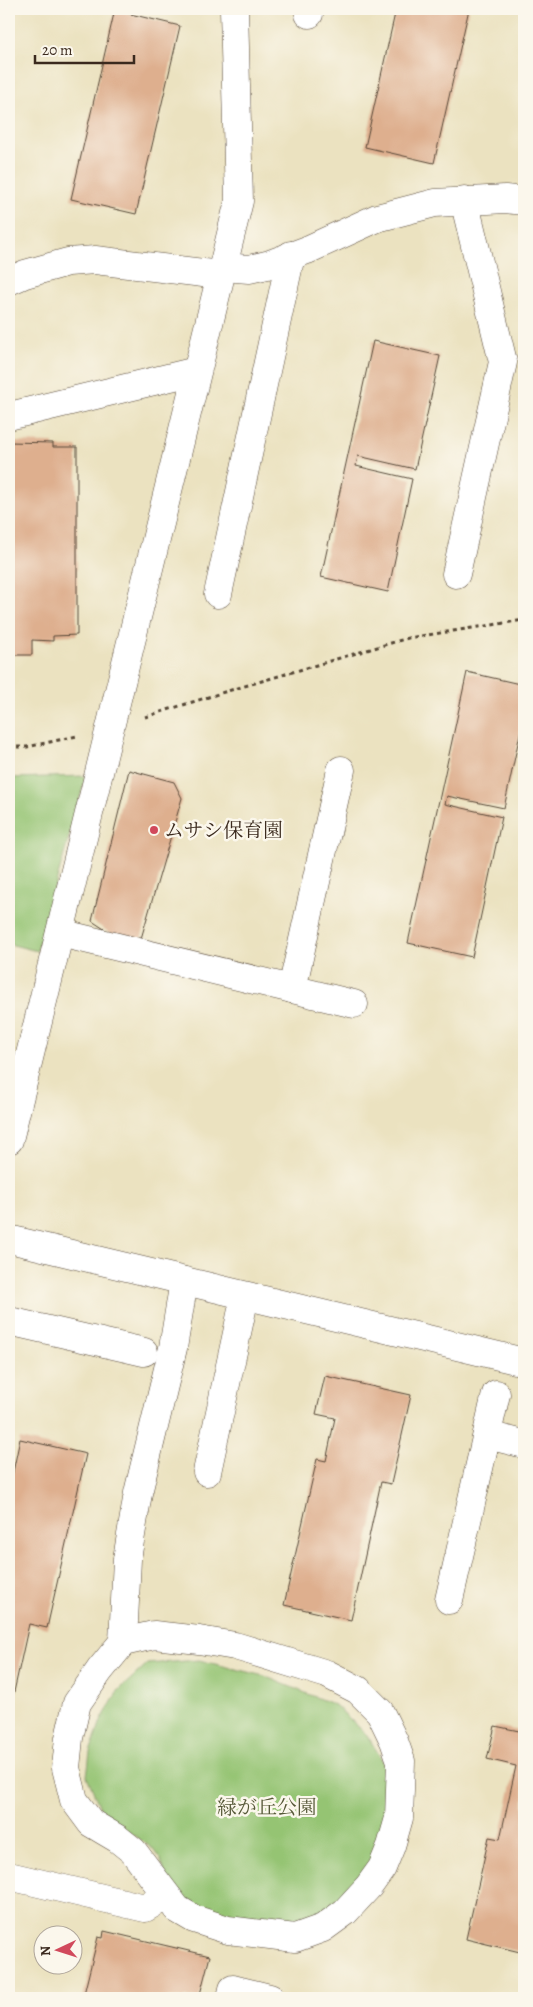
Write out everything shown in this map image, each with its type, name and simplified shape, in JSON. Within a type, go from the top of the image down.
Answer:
[{"type":"street","points":[[9,1140],[110,729],[143,584],[239,201],[234,9]]},
{"type":"street","points":[[9,281],[25,274],[68,262],[95,260],[222,271],[249,269],[291,255],[377,218],[435,203],[505,199],[524,201]]},
{"type":"street","points":[[456,574],[503,362],[464,200]]},
{"type":"street","points":[[218,594],[291,255]]},
{"type":"street","points":[[9,416],[196,371]]},
{"type":"street","points":[[292,989],[341,770]]},
{"type":"street","points":[[60,933],[354,1004]]},
{"type":"street","points":[[9,1239],[524,1362]]},
{"type":"street","points":[[124,1642],[127,1559],[138,1493],[172,1348],[184,1281]]},
{"type":"street","points":[[207,1472],[245,1296]]},
{"type":"street","points":[[9,1321],[144,1352]]},
{"type":"street","points":[[449,1600],[496,1394]]},
{"type":"street","points":[[487,1435],[524,1444]]},
{"type":"street","points":[[154,1635],[235,1646],[327,1674],[358,1690],[380,1712],[401,1761],[399,1818],[382,1868],[369,1886],[345,1912],[323,1928],[295,1938],[228,1930],[194,1919],[177,1909],[133,1851],[118,1838],[91,1823],[74,1800],[66,1768],[69,1738],[78,1703],[100,1670],[124,1642],[154,1635]]},
{"type":"street","points":[[9,1876],[145,1908],[166,1896]]},
{"type":"street","points":[[231,1998],[233,1990],[270,1998]]},
{"type":"path","points":[[9,747],[27,747],[110,729],[221,693],[408,638],[524,620]]},
{"type":"green space","points":[[86,776],[37,951],[9,944],[9,778]]},
{"type":"green space","name":"緑が丘公園","points":[[199,1660],[264,1676],[335,1705],[367,1735],[389,1771],[386,1850],[322,1920],[285,1931],[194,1908],[169,1886],[160,1859],[152,1848],[111,1819],[100,1808],[87,1776],[90,1752],[101,1721],[118,1691],[147,1664]]},
{"type":"building","points":[[115,9],[123,9],[122,12],[180,26],[136,214],[71,199]]},
{"type":"building","points":[[396,9],[469,9],[434,163],[365,147]]},
{"type":"building","points":[[373,341],[440,356],[415,469],[358,456],[356,466],[412,479],[388,592],[321,577]]},
{"type":"building","points":[[9,442],[53,443],[53,447],[77,447],[77,635],[53,636],[53,641],[32,640],[32,655],[9,655]]},
{"type":"building","points":[[467,672],[524,685],[524,715],[504,808],[447,796],[445,804],[502,817],[472,957],[408,943]]},
{"type":"building","points":[[129,770],[174,782],[182,798],[140,942],[124,942],[92,921]]},
{"type":"building","points":[[325,1376],[411,1395],[391,1484],[381,1482],[351,1620],[284,1605],[317,1459],[326,1461],[335,1418],[316,1414]]},
{"type":"building","points":[[20,1439],[86,1454],[47,1628],[29,1624],[10,1710],[9,1491]]},
{"type":"building","points":[[495,1726],[524,1732],[524,1953],[466,1939],[489,1837],[500,1839],[516,1766],[487,1759]]},
{"type":"building","points":[[104,1931],[210,1956],[199,1998],[83,1998],[98,1937],[103,1938]]},
{"type":"place","name":"ムサシ保育園","points":[[154,830]]}]
